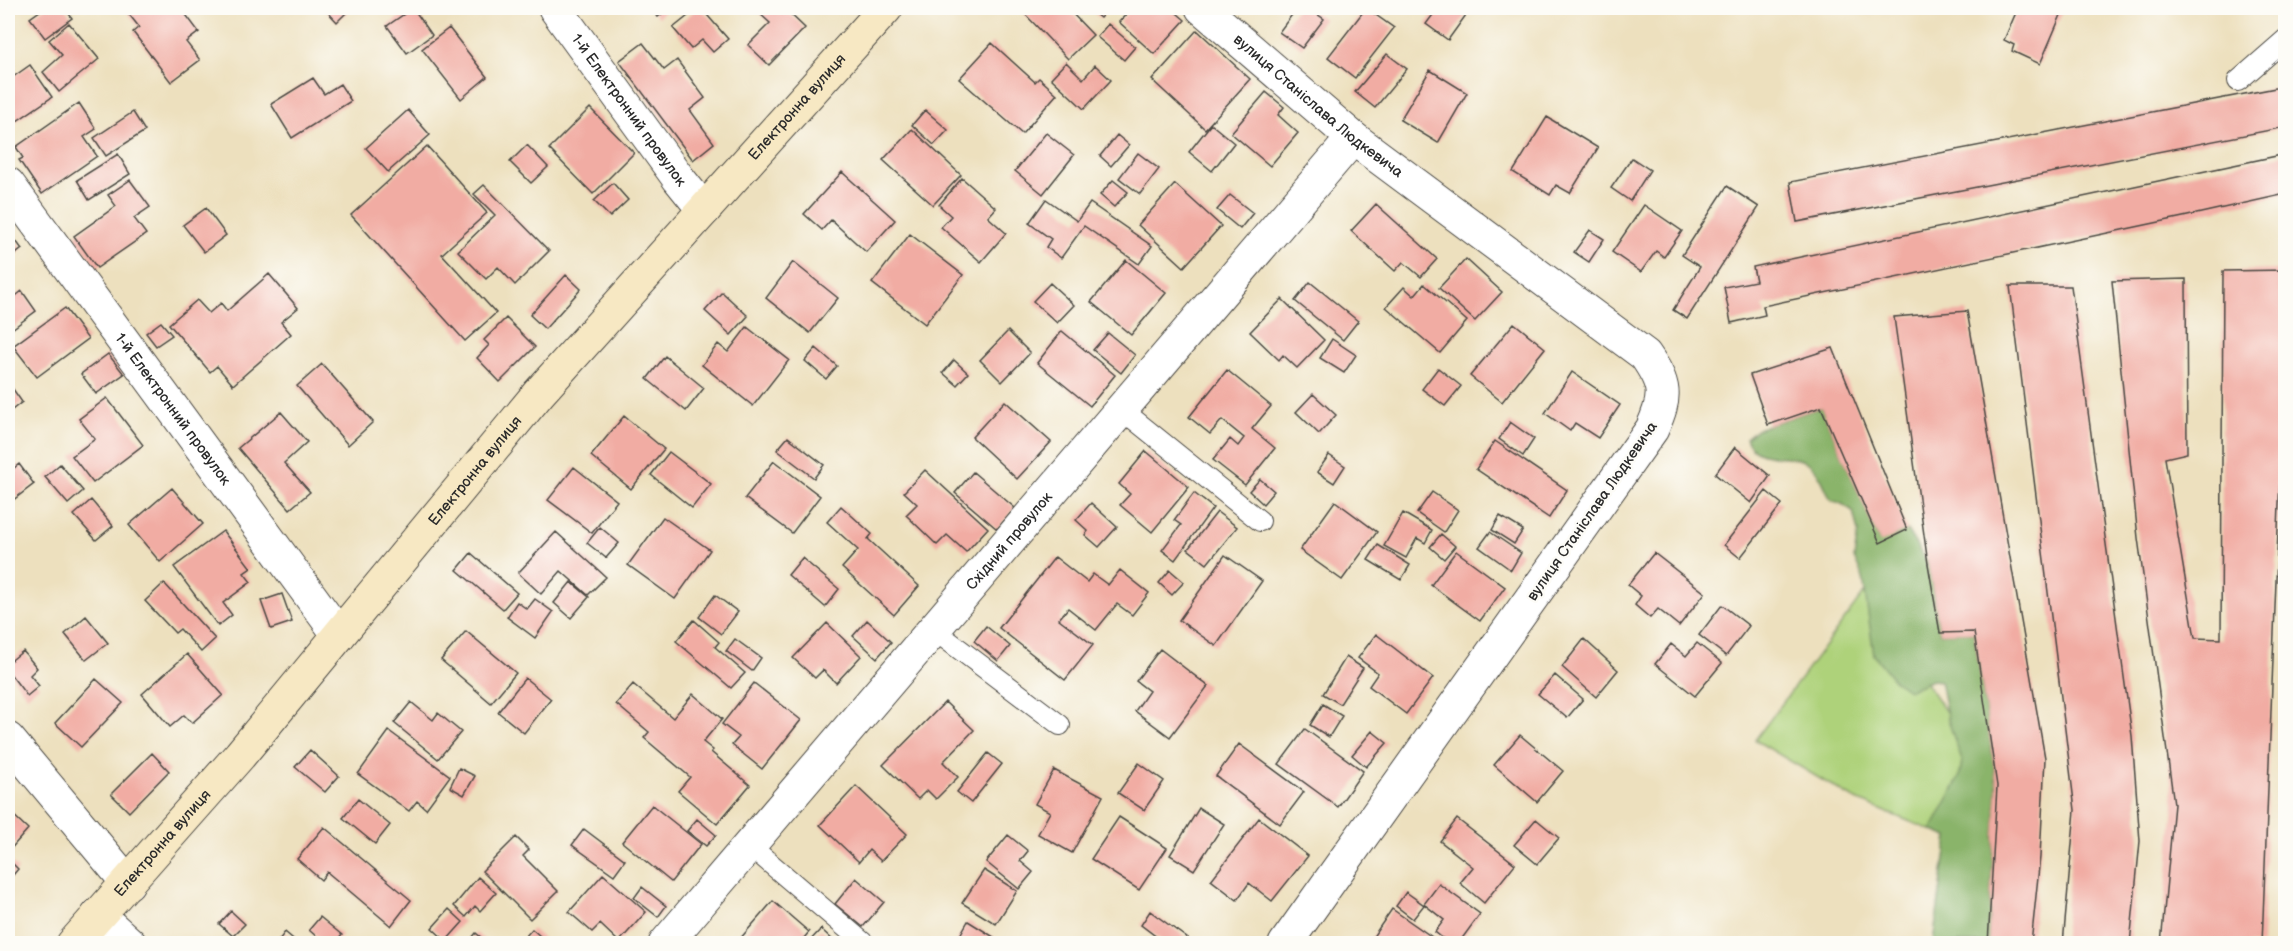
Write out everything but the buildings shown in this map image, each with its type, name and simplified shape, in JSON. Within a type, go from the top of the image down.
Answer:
[{"type":"street","name":"1-й Електронний провулок","points":[[555,8],[704,210]]},
{"type":"street","name":"Електронна вулиця","points":[[73,944],[240,755],[539,393],[886,8]]},
{"type":"street","name":"вулиця Станіслава Людкевича","points":[[1202,8],[1353,138],[1645,355],[1657,372],[1662,388],[1662,407],[1652,429],[1286,944]]},
{"type":"street","name":"Східний провулок","points":[[665,944],[1353,138]]},
{"type":"street","name":"1-й Електронний провулок","points":[[8,184],[339,635]]},
{"type":"street","points":[[8,739],[128,883]]},
{"type":"street","points":[[98,915],[129,944]]},
{"type":"lane","points":[[2238,81],[2286,39]]},
{"type":"lane","points":[[1121,409],[1260,522]]},
{"type":"lane","points":[[934,630],[1060,725]]},
{"type":"lane","points":[[750,846],[865,944]]},
{"type":"green space","points":[[1821,407],[1880,542],[1907,530],[1928,564],[1940,633],[1974,632],[1997,786],[1988,943],[1933,943],[1948,837],[1931,830],[1959,778],[1962,761],[1948,720],[1940,681],[1932,680],[1908,690],[1895,681],[1874,655],[1863,578],[1854,558],[1858,532],[1853,511],[1831,500],[1819,475],[1808,463],[1756,451],[1746,438],[1757,429]]},
{"type":"green space","points":[[1864,593],[1997,786],[1988,943],[1933,943],[1948,837],[1854,799],[1755,740]]}]
